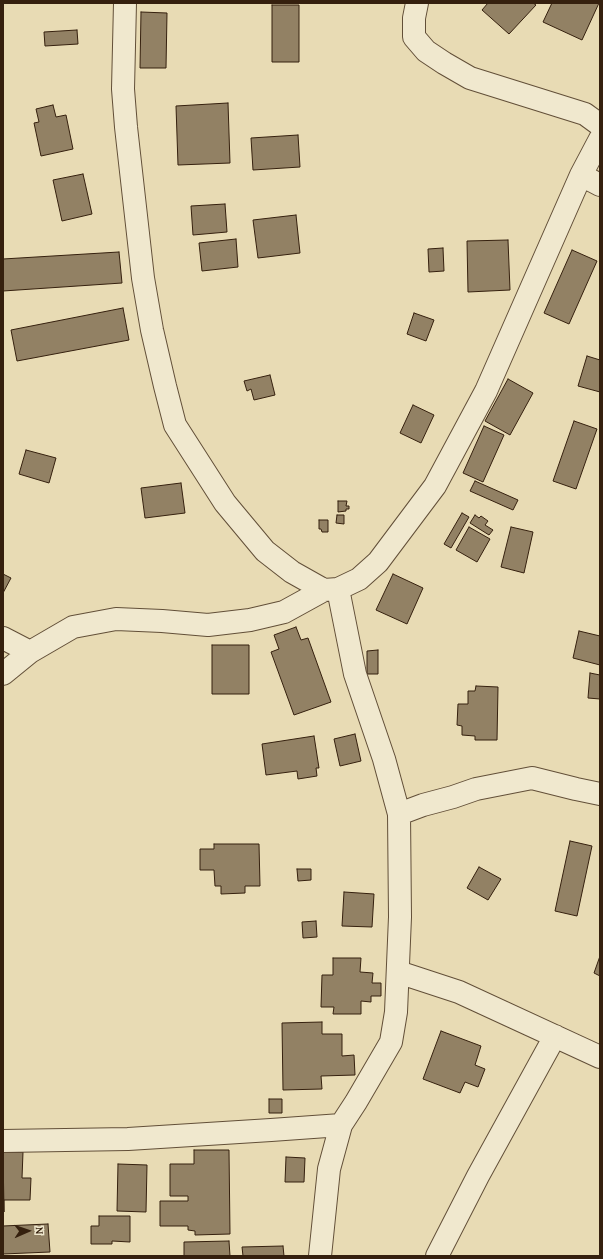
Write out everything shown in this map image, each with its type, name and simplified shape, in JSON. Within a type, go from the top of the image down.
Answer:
[{"type":"street","points":[[125,3],[123,88],[143,278],[152,330],[176,425],[225,504],[265,550],[292,572],[331,589]]},
{"type":"street","points":[[417,3],[414,18],[414,37],[426,52],[470,78],[585,114],[600,125]]},
{"type":"street","points":[[3,674],[30,652],[73,627],[116,619],[208,625],[250,620],[284,612],[331,589],[359,579],[378,562],[435,486],[486,391],[591,180],[600,139]]},
{"type":"street","points":[[320,1256],[329,1169],[341,1124],[356,1102],[391,1042],[396,1012],[400,917],[399,814],[384,759],[354,674],[331,589]]},
{"type":"street","points":[[3,638],[30,652]]},
{"type":"street","points":[[399,814],[423,805],[453,798],[476,789],[532,778],[600,794]]},
{"type":"street","points":[[398,972],[459,992],[600,1057]]},
{"type":"street","points":[[437,1256],[478,1176],[554,1036]]},
{"type":"street","points":[[3,1141],[128,1139],[341,1124]]},
{"type":"building","points":[[488,3],[533,3],[536,5],[509,34],[482,10]]},
{"type":"building","points":[[552,3],[599,3],[582,40],[543,22]]},
{"type":"building","points":[[272,5],[299,5],[299,62],[272,62]]},
{"type":"building","points":[[141,12],[167,13],[166,68],[140,68]]},
{"type":"building","points":[[77,30],[78,44],[45,46],[44,32]]},
{"type":"building","points":[[228,103],[230,163],[178,165],[176,106]]},
{"type":"building","points":[[53,105],[56,117],[66,115],[73,149],[41,156],[34,123],[39,122],[36,109]]},
{"type":"building","points":[[298,135],[300,167],[253,170],[251,138]]},
{"type":"building","points":[[83,174],[92,214],[62,221],[53,180]]},
{"type":"building","points":[[225,204],[227,232],[193,235],[191,206]]},
{"type":"building","points":[[296,215],[300,253],[258,258],[253,220]]},
{"type":"building","points":[[236,239],[238,267],[202,271],[199,243]]},
{"type":"building","points":[[508,240],[510,290],[468,292],[467,241]]},
{"type":"building","points":[[443,248],[444,271],[429,272],[428,249]]},
{"type":"building","points":[[572,250],[597,261],[569,324],[544,313]]},
{"type":"building","points":[[119,252],[122,283],[3,291],[3,259]]},
{"type":"building","points":[[123,308],[129,340],[17,361],[11,330]]},
{"type":"building","points":[[414,313],[434,320],[426,341],[407,334]]},
{"type":"building","points":[[587,356],[600,360],[600,392],[578,386]]},
{"type":"building","points":[[270,375],[275,395],[254,400],[251,389],[247,391],[244,381]]},
{"type":"building","points":[[508,379],[533,393],[510,435],[485,421]]},
{"type":"building","points":[[413,405],[434,415],[421,443],[400,433]]},
{"type":"building","points":[[574,421],[597,429],[576,489],[553,481]]},
{"type":"building","points":[[484,426],[504,435],[483,482],[463,473]]},
{"type":"building","points":[[26,450],[56,458],[49,483],[19,474]]},
{"type":"building","points":[[475,481],[518,500],[513,510],[470,491]]},
{"type":"building","points":[[181,483],[185,513],[145,518],[141,488]]},
{"type":"building","points":[[338,501],[347,501],[346,506],[349,506],[349,509],[338,512]]},
{"type":"building","points":[[462,513],[469,517],[451,548],[444,544]]},
{"type":"building","points":[[337,515],[344,515],[344,524],[336,523]]},
{"type":"building","points":[[475,515],[479,518],[481,516],[488,521],[485,525],[493,530],[489,535],[470,523]]},
{"type":"building","points":[[319,520],[328,520],[328,532],[322,532],[321,529],[319,529]]},
{"type":"building","points":[[469,527],[490,539],[477,562],[456,550]]},
{"type":"building","points":[[511,527],[533,532],[524,573],[501,567]]},
{"type":"building","points":[[3,574],[11,578],[3,593]]},
{"type":"building","points":[[393,574],[423,588],[407,624],[376,610]]},
{"type":"building","points":[[296,627],[301,640],[308,638],[331,702],[294,715],[271,652],[279,649],[274,635]]},
{"type":"building","points":[[579,631],[600,636],[600,665],[573,658]]},
{"type":"building","points":[[212,645],[249,645],[249,694],[212,694]]},
{"type":"building","points":[[378,650],[378,674],[367,674],[367,651]]},
{"type":"building","points":[[590,673],[600,675],[600,699],[588,698]]},
{"type":"building","points":[[476,686],[498,687],[497,740],[475,740],[475,736],[462,735],[462,726],[457,725],[458,704],[468,704],[468,691],[475,691]]},
{"type":"building","points":[[355,734],[361,761],[340,766],[334,739]]},
{"type":"building","points":[[314,736],[319,768],[316,768],[317,776],[298,779],[297,771],[266,775],[262,744]]},
{"type":"building","points":[[570,841],[592,846],[577,916],[555,911]]},
{"type":"building","points":[[214,844],[259,844],[260,886],[245,886],[245,893],[221,894],[221,886],[215,886],[214,870],[200,870],[200,849],[214,849]]},
{"type":"building","points":[[479,867],[501,879],[488,900],[467,888]]},
{"type":"building","points":[[297,869],[311,869],[311,880],[298,881]]},
{"type":"building","points":[[344,892],[374,894],[372,927],[342,926]]},
{"type":"building","points":[[316,921],[317,937],[303,938],[302,922]]},
{"type":"building","points":[[600,956],[600,976],[594,973]]},
{"type":"building","points":[[333,958],[361,958],[360,972],[373,973],[372,983],[381,983],[381,996],[371,996],[371,1002],[361,1001],[361,1014],[333,1014],[334,1007],[321,1007],[322,975],[333,975]]},
{"type":"building","points":[[322,1022],[322,1034],[342,1034],[342,1056],[354,1055],[355,1075],[321,1076],[322,1089],[283,1090],[282,1023]]},
{"type":"building","points":[[441,1031],[481,1046],[475,1065],[485,1069],[478,1087],[465,1082],[460,1093],[423,1079]]},
{"type":"building","points":[[269,1099],[282,1099],[282,1113],[269,1113]]},
{"type":"building","points":[[194,1150],[229,1150],[230,1234],[195,1235],[195,1231],[188,1230],[188,1226],[160,1226],[160,1201],[188,1201],[188,1196],[170,1196],[170,1164],[194,1164]]},
{"type":"building","points":[[3,1152],[23,1152],[22,1178],[31,1178],[30,1200],[4,1200],[4,1212]]},
{"type":"building","points":[[286,1157],[305,1158],[304,1182],[285,1182]]},
{"type":"building","points":[[118,1164],[147,1165],[146,1212],[117,1211]]},
{"type":"building","points":[[99,1216],[130,1216],[130,1242],[112,1241],[112,1244],[91,1244],[91,1226],[99,1226]]},
{"type":"building","points":[[48,1224],[50,1252],[3,1254],[3,1226]]},
{"type":"building","points":[[229,1241],[230,1256],[184,1256],[184,1242]]},
{"type":"building","points":[[283,1246],[284,1256],[243,1256],[242,1247]]}]
